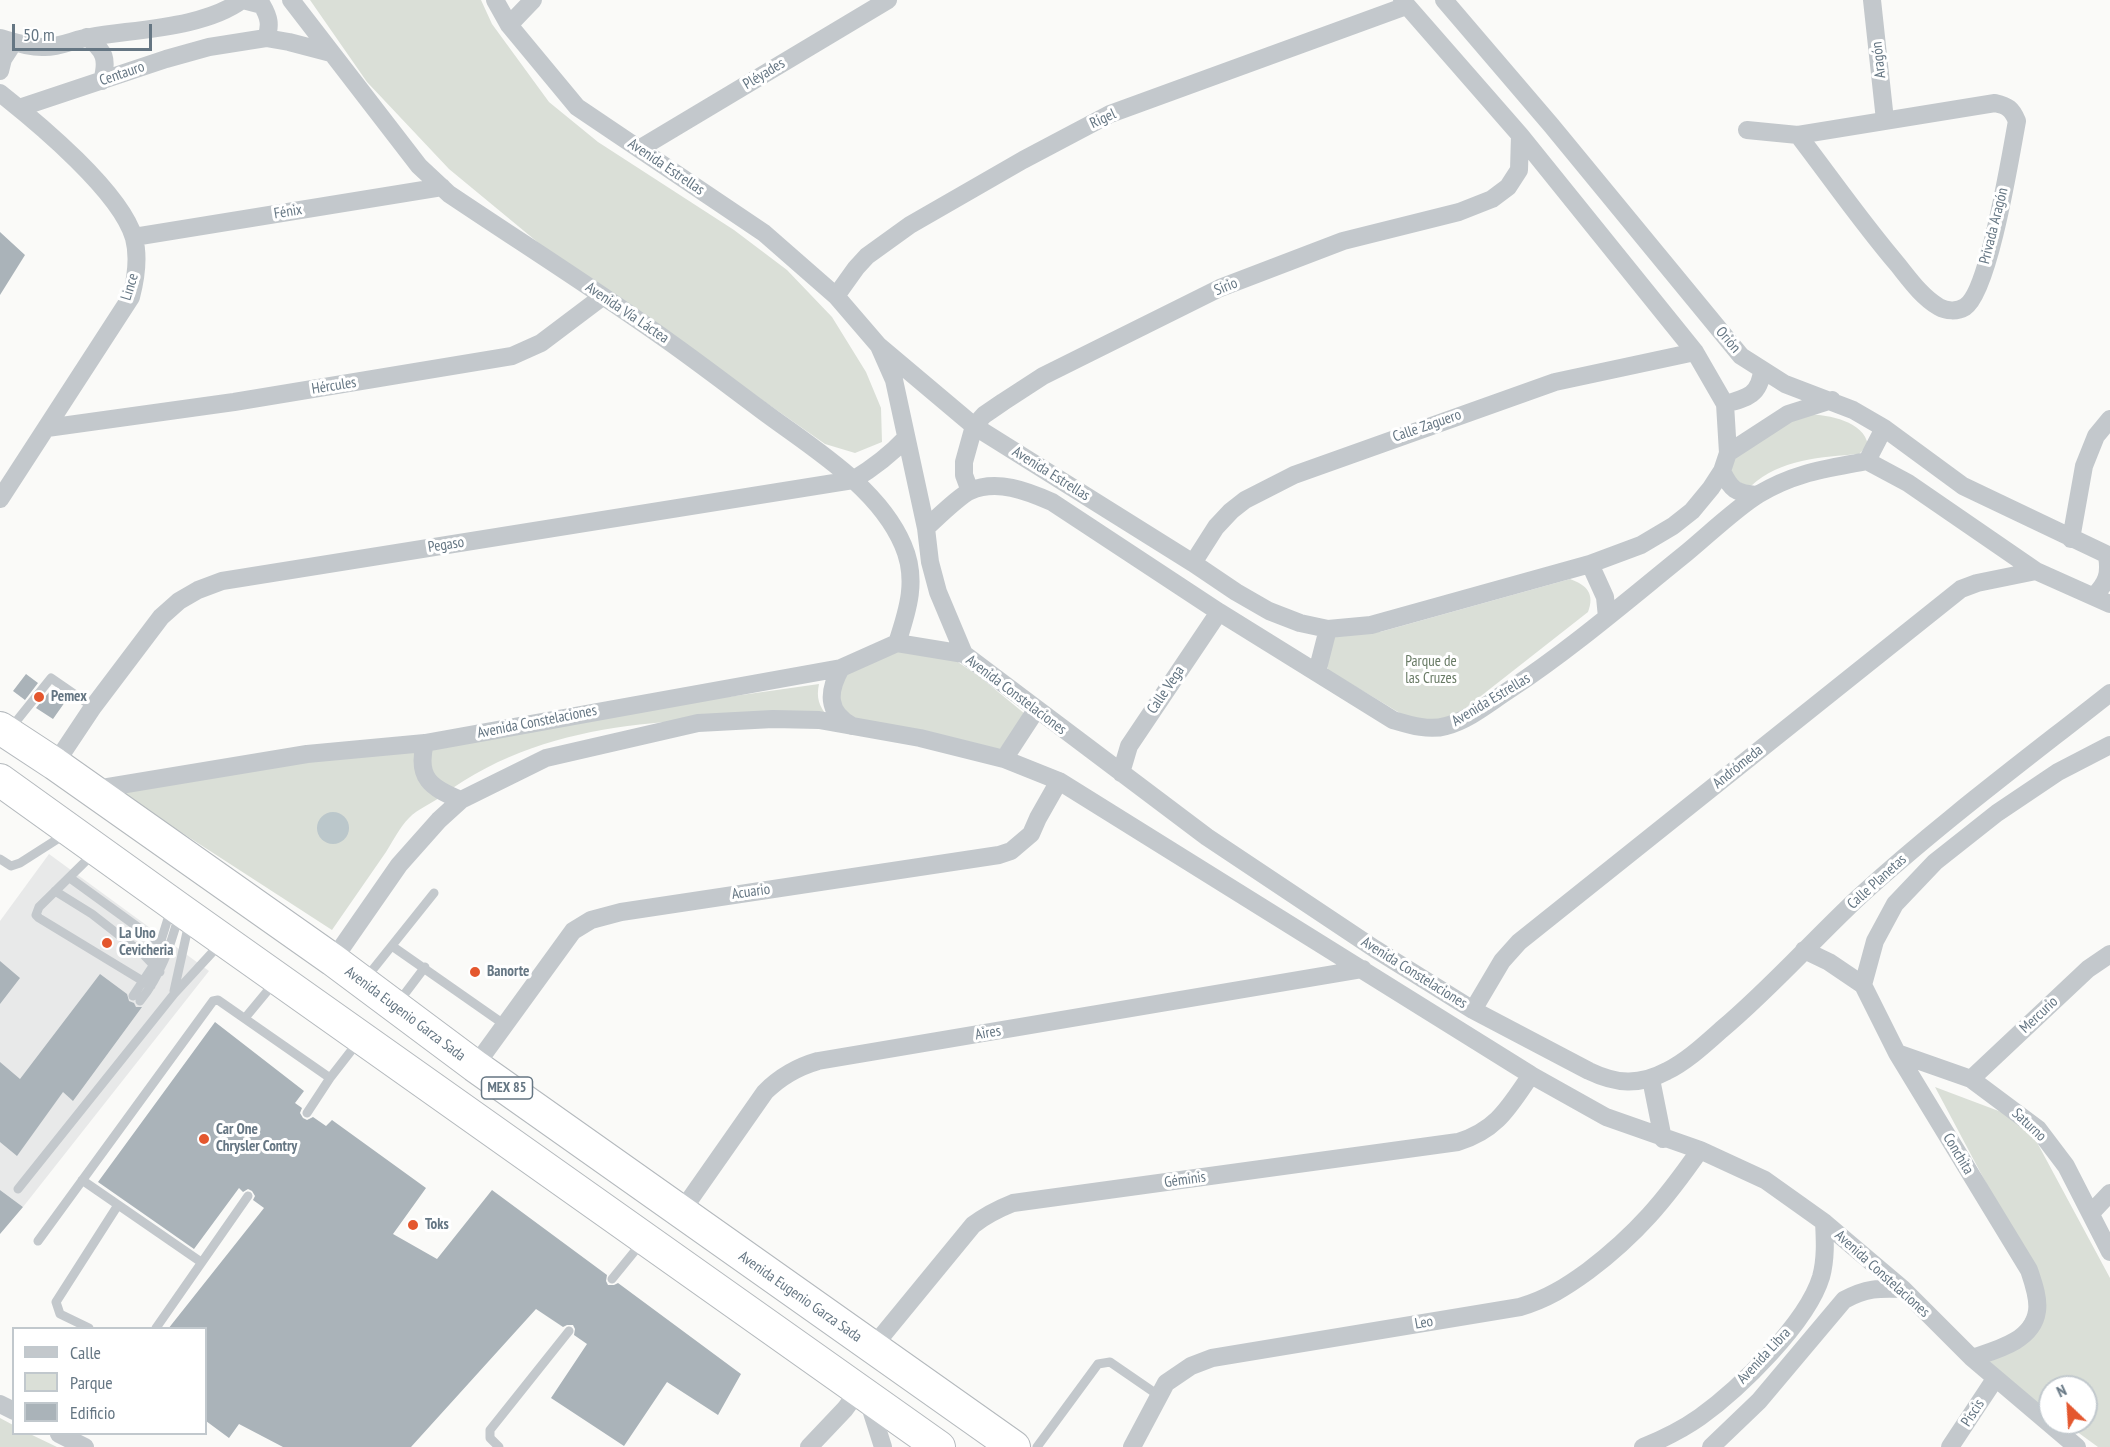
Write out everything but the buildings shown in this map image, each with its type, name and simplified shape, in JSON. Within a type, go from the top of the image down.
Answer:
[{"type":"highway","name":"Avenida Eugenio Garza Sada","points":[[3,730],[55,764],[333,960],[475,1065],[1014,1447]]},
{"type":"highway","name":"MEX 85","points":[[0,780],[939,1447]]},
{"type":"street","points":[[0,71],[7,40],[45,47],[87,37],[204,18],[233,7],[242,0],[262,5],[266,12],[269,29],[266,38]]},
{"type":"street","name":"Avenida Vía Láctea","points":[[291,0],[419,166],[442,187],[668,341],[853,480],[888,516],[904,546],[910,569],[909,608],[897,643]]},
{"type":"street","name":"Avenida Estrellas","points":[[495,0],[509,25],[577,107],[764,233],[836,296],[879,346],[974,426],[1269,612],[1300,623],[1328,628],[1371,625],[1590,564],[1641,545],[1673,526],[1692,511],[1722,471]]},
{"type":"street","points":[[509,25],[532,0]]},
{"type":"street","name":"Pléyades","points":[[639,149],[888,0]]},
{"type":"street","name":"Orión","points":[[1444,0],[1741,356],[1785,384],[1832,400],[1884,428],[1963,486],[2071,540],[2109,556]]},
{"type":"street","name":"Aragón","points":[[1872,0],[1885,120]]},
{"type":"street","points":[[1404,3],[1520,135],[1695,352],[1725,404],[1728,453],[1722,471],[1732,488],[1741,494],[1756,495]]},
{"type":"street","name":"Rigel","points":[[836,296],[867,256],[910,225],[1023,160],[1110,114],[1404,3]]},
{"type":"street","points":[[87,37],[98,45],[106,61],[102,81]]},
{"type":"street","name":"Centauro","points":[[19,108],[187,53],[266,38],[331,53]]},
{"type":"street","name":"Lince","points":[[0,93],[48,133],[105,190],[122,214],[134,237],[137,264],[131,297],[0,499]]},
{"type":"street","name":"Privada Aragón","points":[[1747,130],[1798,135],[1995,103],[2007,106],[2013,111],[2017,121],[1990,249],[1972,300],[1964,308],[1951,311],[1940,309],[1924,297],[1869,231],[1798,135]]},
{"type":"street","name":"Sirio","points":[[974,426],[984,415],[1043,376],[1220,288],[1343,241],[1459,212],[1492,199],[1508,187],[1519,170],[1520,135]]},
{"type":"street","name":"Fénix","points":[[134,237],[442,187]]},
{"type":"street","name":"Hércules","points":[[47,428],[234,402],[512,357],[541,343],[602,297]]},
{"type":"street","name":"Avenida Estrellas","points":[[879,346],[894,380],[906,438]]},
{"type":"street","name":"Calle Zaguero","points":[[1193,563],[1216,527],[1230,511],[1252,495],[1294,475],[1555,382],[1695,352]]},
{"type":"street","points":[[1725,404],[1750,396],[1758,388],[1762,370]]},
{"type":"street","points":[[1728,453],[1788,414],[1832,400]]},
{"type":"street","points":[[2071,540],[2084,466],[2096,436],[2110,419]]},
{"type":"street","points":[[926,528],[970,491],[964,475],[964,462],[974,426]]},
{"type":"street","points":[[1884,428],[1867,461],[1908,483],[2036,571],[2102,600],[2103,588],[2108,579],[2109,556]]},
{"type":"street","points":[[906,438],[938,592],[964,654]]},
{"type":"street","name":"Pegaso","points":[[55,764],[93,707],[161,617],[179,601],[198,590],[222,581],[853,480],[893,452],[906,438]]},
{"type":"street","name":"Avenida Estrellas","points":[[970,491],[1010,487],[1025,490],[1052,502],[1219,612],[1393,720],[1411,726],[1428,728],[1445,727],[1465,718],[1535,673],[1756,495],[1785,479],[1810,471],[1867,461]]},
{"type":"street","points":[[1590,564],[1605,597],[1607,617]]},
{"type":"street","name":"Andrómeda","points":[[1473,1010],[1502,961],[1519,942],[1961,589],[1977,583],[2036,571]]},
{"type":"street","name":"Calle Vega","points":[[1121,773],[1129,746],[1219,612]]},
{"type":"street","points":[[1317,672],[1328,628]]},
{"type":"street","name":"Avenida Constelaciones","points":[[90,790],[307,754],[425,743],[841,668],[897,643],[964,654],[1207,837],[1375,949],[1473,1010],[1608,1080],[1630,1082],[1651,1079]]},
{"type":"street","points":[[841,668],[835,678],[831,693],[835,712],[840,719],[852,726]]},
{"type":"street","name":"Calle Planetas","points":[[1651,1079],[1677,1065],[1704,1046],[1759,998],[1803,950],[1920,843],[2110,693]]},
{"type":"street","points":[[1004,759],[1036,710]]},
{"type":"street","name":"Avenida Constelaciones","points":[[333,960],[399,865],[439,820],[461,800],[546,758],[698,723],[784,719],[819,720],[920,738],[1004,759],[1059,781],[1531,1075],[1606,1117],[1700,1150],[1765,1180],[1824,1222],[1903,1290],[1995,1379],[2077,1447]]},
{"type":"street","points":[[425,743],[422,762],[427,780],[440,792],[461,800]]},
{"type":"street","name":"Calle Planetas","points":[[1863,985],[1875,941],[1895,904],[1935,862],[1997,813],[2058,772],[2110,745]]},
{"type":"street","name":"Acuario","points":[[475,1065],[573,931],[591,920],[621,912],[999,855],[1011,850],[1032,834],[1038,818],[1059,781]]},
{"type":"street","name":"Conchita","points":[[1803,950],[1829,962],[1863,985],[1897,1053],[2029,1270],[2036,1292],[2037,1311],[2031,1326],[2022,1337],[2006,1346],[1972,1358]]},
{"type":"street","name":"Mercurio","points":[[1971,1079],[2088,969],[2110,954]]},
{"type":"street","name":"Aires","points":[[681,1212],[765,1092],[776,1081],[803,1066],[818,1061],[1363,969]]},
{"type":"street","name":"Saturno","points":[[1897,1053],[1971,1079],[2038,1130],[2066,1166],[2110,1252]]},
{"type":"street","name":"Géminis","points":[[872,1348],[973,1226],[984,1216],[1014,1203],[1458,1142],[1495,1124],[1531,1075]]},
{"type":"street","points":[[1651,1079],[1663,1138]]},
{"type":"street","name":"Leo","points":[[1132,1447],[1166,1383],[1191,1366],[1212,1358],[1520,1307],[1555,1294],[1615,1251],[1646,1221],[1676,1185],[1700,1150]]},
{"type":"street","points":[[2091,1213],[2110,1193]]},
{"type":"street","name":"Avenida Libra","points":[[1643,1447],[1676,1432],[1700,1417],[1748,1376],[1787,1334],[1815,1292],[1822,1275],[1825,1246],[1824,1222]]},
{"type":"street","name":"Avenida Libra","points":[[1711,1447],[1759,1401],[1844,1300],[1861,1291],[1882,1288],[1903,1290]]},
{"type":"street","name":"Piscis","points":[[1950,1447],[1995,1379]]},
{"type":"street","points":[[808,1447],[845,1408],[863,1393],[883,1447]]},
{"type":"street","points":[[61,1435],[85,1447]]},
{"type":"lane","points":[[3,730],[51,678],[93,707]]},
{"type":"lane","points":[[0,859],[11,866],[20,863],[71,831]]},
{"type":"lane","points":[[98,849],[36,911],[39,918],[148,984]]},
{"type":"lane","points":[[70,878],[166,946]]},
{"type":"lane","points":[[55,891],[92,914],[157,969]]},
{"type":"lane","points":[[363,982],[434,893]]},
{"type":"lane","points":[[136,998],[157,969],[181,910]]},
{"type":"lane","points":[[174,994],[183,960],[181,910]]},
{"type":"lane","points":[[18,1189],[174,994],[224,940]]},
{"type":"lane","points":[[392,946],[505,1024]]},
{"type":"lane","points":[[395,1006],[424,967]]},
{"type":"lane","points":[[245,1018],[278,978]]},
{"type":"lane","points":[[38,1241],[211,1003],[218,1000],[330,1078]]},
{"type":"lane","points":[[307,1113],[361,1038]]},
{"type":"lane","points":[[82,1180],[201,1262]]},
{"type":"lane","points":[[157,1327],[248,1196]]},
{"type":"lane","points":[[85,1327],[60,1314],[56,1302],[118,1205]]},
{"type":"lane","points":[[612,1278],[645,1239]]},
{"type":"lane","points":[[499,1447],[490,1438],[490,1430],[569,1331]]},
{"type":"lane","points":[[1037,1447],[1098,1364],[1110,1362],[1158,1395]]},
{"type":"shaded area","points":[[333,812],[345,816],[349,828],[345,840],[333,844],[321,840],[317,828],[321,816]]},
{"type":"shaded area","points":[[49,854],[209,971],[23,1207],[0,1190],[0,921]]},
{"type":"green space","points":[[310,0],[481,0],[492,24],[549,102],[598,142],[734,230],[787,270],[832,317],[866,372],[881,408],[882,442],[855,453],[825,444],[541,245],[449,169],[367,82]]},
{"type":"green space","points":[[1808,414],[1835,418],[1853,425],[1860,430],[1868,445],[1859,454],[1816,458],[1788,465],[1762,477],[1751,486],[1744,485],[1732,477],[1730,459],[1783,420]]},
{"type":"green space","name":"Parque de las Cruzes","points":[[1570,579],[1581,584],[1588,591],[1591,600],[1588,612],[1458,714],[1441,722],[1408,718],[1328,670],[1326,662],[1329,639],[1350,631],[1380,632]]},
{"type":"green space","points":[[891,650],[952,658],[980,677],[1025,714],[998,752],[863,722],[840,710],[838,679]]},
{"type":"green space","points":[[819,684],[819,702],[828,717],[677,721],[628,726],[579,735],[532,748],[486,768],[409,818],[332,930],[119,792],[304,757]]},
{"type":"green space","points":[[1935,1087],[2004,1113],[2033,1135],[2110,1278],[2110,1447],[2098,1447],[2082,1435],[2098,1435],[2098,1375],[2038,1375],[2038,1403],[1981,1361],[2003,1355],[2043,1290]]},
{"type":"green space","points":[[0,1418],[12,1424],[12,1435],[32,1435],[57,1447],[0,1447]]},
{"type":"place","name":"Pemex","points":[[39,697]]},
{"type":"place","name":"La Uno Cevicheria","points":[[107,943]]},
{"type":"place","name":"Banorte","points":[[475,972]]},
{"type":"place","name":"Car One Chrysler Contry","points":[[204,1139]]},
{"type":"place","name":"Toks","points":[[413,1225]]}]
